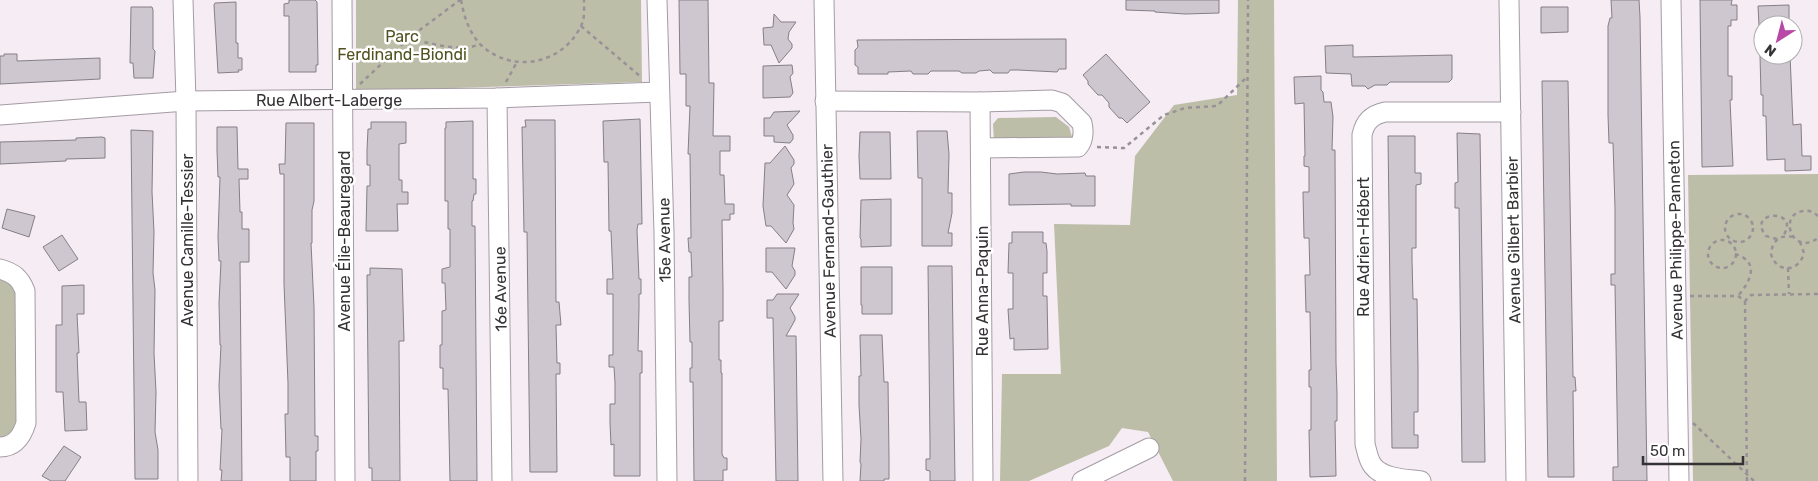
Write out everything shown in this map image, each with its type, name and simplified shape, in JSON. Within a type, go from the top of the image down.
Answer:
[{"type":"street","name":"Avenue Camille-Tessier","points":[[183,0],[186,100],[188,481]]},
{"type":"street","name":"Avenue Élie-Beauregard","points":[[342,0],[345,481]]},
{"type":"street","name":"15e Avenue","points":[[657,0],[664,232],[667,481]]},
{"type":"street","name":"Avenue Fernand-Gauthier","points":[[824,0],[833,481]]},
{"type":"street","name":"Avenue Gilbert Barbier","points":[[1509,0],[1516,481]]},
{"type":"street","name":"Avenue Philippe-Panneton","points":[[1671,0],[1679,481]]},
{"type":"street","name":"Rue Albert-Laberge","points":[[0,115],[186,100],[497,98],[659,92]]},
{"type":"street","name":"16e Avenue","points":[[497,98],[502,481]]},
{"type":"street","points":[[825,101],[980,102],[1052,100],[1062,103],[1082,123],[1083,137],[1078,147],[981,148]]},
{"type":"street","name":"Rue Anna-Paquin","points":[[980,102],[983,481]]},
{"type":"street","name":"Rue Adrien-Hébert","points":[[1421,481],[1394,477],[1382,473],[1373,467],[1365,444],[1362,135],[1369,119],[1376,114],[1385,112],[1511,112]]},
{"type":"street","points":[[0,269],[12,273],[21,281],[25,292],[26,414],[26,423],[22,434],[16,442],[6,447],[0,447]]},
{"type":"street","points":[[1082,481],[1150,448]]},
{"type":"path","points":[[343,100],[409,38],[460,0],[468,24],[480,44],[491,52],[517,62],[540,61],[553,56],[563,49],[581,26],[584,0]]},
{"type":"path","points":[[1246,481],[1248,0]]},
{"type":"path","points":[[581,26],[659,92]]},
{"type":"path","points":[[409,38],[438,46],[472,48],[480,44]]},
{"type":"path","points":[[497,98],[517,62]]},
{"type":"path","points":[[1078,147],[1124,148],[1164,114],[1185,108],[1217,106],[1247,77]]},
{"type":"path","points":[[1793,237],[1790,227],[1791,220],[1796,214],[1806,210],[1818,216]]},
{"type":"path","points":[[1753,228],[1751,221],[1744,215],[1739,214],[1730,217],[1725,230],[1727,235],[1731,242],[1734,248],[1733,261],[1726,267],[1717,267],[1710,261],[1708,252],[1712,245],[1720,241],[1731,242],[1738,242],[1747,240],[1752,234],[1753,228]]},
{"type":"path","points":[[1777,239],[1766,236],[1762,228],[1764,221],[1770,216],[1778,215],[1784,220],[1787,227],[1782,237]]},
{"type":"path","points":[[1784,220],[1791,220]]},
{"type":"path","points":[[1753,228],[1762,228]]},
{"type":"path","points":[[1793,237],[1800,242],[1803,248],[1802,258],[1796,266],[1780,267],[1772,259],[1771,248],[1777,239],[1793,237]]},
{"type":"path","points":[[1800,242],[1808,243],[1818,238]]},
{"type":"path","points":[[1735,254],[1747,262],[1751,271],[1749,281],[1738,296]]},
{"type":"path","points":[[1788,268],[1789,294]]},
{"type":"path","points":[[1744,302],[1751,295],[1818,294]]},
{"type":"path","points":[[1676,297],[1738,296],[1744,302],[1746,481]]},
{"type":"path","points":[[1678,409],[1754,481]]},
{"type":"green space","name":"Parc Ferdinand-Biondi","points":[[356,0],[641,0],[642,82],[356,91]]},
{"type":"green space","points":[[1238,0],[1274,0],[1277,481],[1173,481],[1148,432],[1122,428],[1109,446],[1029,481],[1000,481],[1002,374],[1061,374],[1054,224],[1130,225],[1135,156],[1174,105],[1237,95]]},
{"type":"green space","points":[[1056,117],[1069,127],[1072,137],[1067,142],[994,141],[993,124],[998,118]]},
{"type":"green space","points":[[1818,174],[1818,481],[1693,481],[1688,175]]},
{"type":"green space","points":[[0,278],[8,280],[16,291],[17,426],[14,433],[0,440]]},
{"type":"building","points":[[289,0],[315,0],[317,2],[318,65],[316,65],[316,72],[289,72],[289,16],[284,16],[284,4],[289,3]]},
{"type":"building","points":[[679,0],[708,0],[709,83],[714,83],[713,136],[730,136],[730,151],[720,151],[720,175],[724,175],[725,204],[734,204],[734,214],[730,214],[730,220],[722,220],[723,321],[719,321],[719,360],[721,360],[722,373],[722,454],[724,458],[727,458],[727,470],[723,470],[723,481],[694,481],[693,382],[690,382],[692,342],[690,342],[689,300],[689,277],[692,277],[691,252],[689,252],[688,238],[691,238],[690,154],[688,154],[690,106],[686,106],[686,74],[680,74]]},
{"type":"building","points":[[1126,0],[1219,0],[1219,13],[1185,14],[1126,10]]},
{"type":"building","points":[[1611,0],[1639,0],[1647,481],[1613,481],[1613,467],[1618,467],[1615,285],[1611,285],[1611,274],[1615,274],[1615,208],[1613,143],[1609,143],[1608,115],[1608,26],[1610,18],[1612,18]]},
{"type":"building","points":[[1700,0],[1732,0],[1731,5],[1737,5],[1737,20],[1731,20],[1731,26],[1728,26],[1728,76],[1732,76],[1732,100],[1730,100],[1733,166],[1702,167]]},
{"type":"building","points":[[236,2],[236,43],[238,43],[238,58],[242,58],[242,70],[238,70],[239,72],[218,73],[214,5],[215,3]]},
{"type":"building","points":[[1789,5],[1789,15],[1758,15],[1758,6]]},
{"type":"building","points":[[131,7],[152,7],[153,10],[153,49],[155,51],[153,78],[134,78],[133,63],[130,63]]},
{"type":"building","points":[[1541,7],[1568,7],[1568,32],[1541,33]]},
{"type":"building","points":[[774,14],[781,22],[796,22],[789,32],[788,39],[792,44],[792,48],[779,63],[771,45],[764,45],[763,28],[773,27]]},
{"type":"building","points":[[1066,39],[1066,69],[1059,69],[1057,72],[1010,70],[1008,73],[993,73],[990,70],[976,73],[931,71],[928,74],[913,74],[911,71],[888,72],[888,74],[858,74],[858,67],[855,65],[855,50],[858,47],[857,40]]},
{"type":"building","points":[[1353,45],[1353,57],[1452,55],[1452,79],[1449,82],[1390,82],[1387,85],[1375,85],[1368,89],[1365,86],[1352,86],[1351,74],[1326,73],[1325,46]]},
{"type":"building","points":[[4,54],[17,54],[17,61],[100,58],[100,79],[0,84],[0,56],[4,56]]},
{"type":"building","points":[[1106,54],[1150,102],[1127,123],[1122,118],[1119,118],[1109,107],[1109,103],[1102,95],[1098,95],[1083,75]]},
{"type":"building","points":[[792,65],[793,73],[790,77],[793,93],[790,97],[763,98],[763,66]]},
{"type":"building","points":[[1760,65],[1790,65],[1793,125],[1801,124],[1802,156],[1811,156],[1811,170],[1785,171],[1785,159],[1767,160],[1766,116],[1763,116],[1763,95],[1761,95]]},
{"type":"building","points":[[1321,76],[1321,90],[1324,102],[1331,102],[1333,117],[1332,150],[1335,150],[1336,476],[1310,477],[1310,312],[1306,312],[1305,275],[1310,275],[1309,238],[1304,238],[1303,192],[1309,192],[1309,167],[1304,166],[1304,103],[1295,104],[1294,77]]},
{"type":"building","points":[[1542,81],[1568,81],[1573,377],[1575,377],[1576,391],[1573,391],[1574,477],[1548,477]]},
{"type":"building","points":[[800,111],[787,125],[793,135],[790,143],[774,142],[774,136],[764,136],[764,118],[770,118],[774,112]]},
{"type":"building","points":[[640,119],[642,224],[638,224],[637,230],[639,279],[641,279],[638,351],[642,351],[642,373],[640,373],[640,476],[614,476],[614,444],[611,445],[610,404],[615,404],[615,383],[614,367],[609,367],[609,355],[613,355],[613,294],[607,294],[607,279],[613,279],[611,231],[609,231],[608,162],[604,162],[603,121]]},
{"type":"building","points":[[525,120],[555,120],[556,302],[559,302],[561,325],[556,325],[557,363],[560,363],[560,374],[556,374],[557,472],[530,472],[527,232],[524,232],[522,127],[526,127]]},
{"type":"building","points":[[473,121],[473,179],[476,179],[476,194],[474,194],[472,201],[472,226],[475,226],[477,481],[450,481],[448,389],[443,389],[443,368],[440,368],[442,311],[446,310],[445,283],[442,283],[442,269],[450,267],[448,201],[445,201],[445,128],[446,122]]},
{"type":"building","points":[[371,122],[406,122],[406,143],[399,144],[399,180],[402,180],[402,192],[408,192],[408,204],[397,204],[398,231],[366,231],[367,186],[370,186],[370,165],[367,165],[367,150],[368,129],[371,129]]},
{"type":"building","points":[[286,123],[314,123],[314,201],[311,243],[314,307],[315,436],[318,436],[316,481],[290,481],[290,457],[286,457],[285,414],[288,414],[288,383],[284,284],[284,174],[280,174],[279,164],[285,164]]},
{"type":"building","points":[[217,127],[237,127],[238,169],[248,169],[248,179],[239,179],[242,229],[249,229],[249,262],[240,262],[242,481],[221,481],[222,470],[220,470],[222,429],[219,386],[221,261],[219,261],[218,237],[220,177],[218,177]]},
{"type":"building","points":[[131,130],[153,131],[155,432],[158,450],[158,479],[135,479]]},
{"type":"building","points":[[917,131],[947,131],[949,154],[948,193],[952,193],[952,213],[948,233],[952,233],[952,246],[922,246],[922,178],[918,178]]},
{"type":"building","points":[[860,132],[890,132],[891,179],[860,179]]},
{"type":"building","points":[[1457,133],[1480,134],[1485,462],[1462,462],[1459,208],[1455,208],[1455,183],[1458,182]]},
{"type":"building","points":[[1388,136],[1415,136],[1415,173],[1421,173],[1421,184],[1416,185],[1416,248],[1412,248],[1413,299],[1417,299],[1418,367],[1418,412],[1414,412],[1414,435],[1418,435],[1418,448],[1392,448]]},
{"type":"building","points":[[76,138],[105,138],[105,158],[0,164],[0,142],[76,140]]},
{"type":"building","points":[[785,146],[794,160],[791,168],[794,184],[787,195],[794,205],[794,229],[786,243],[771,226],[766,226],[763,206],[765,163],[770,163]]},
{"type":"building","points":[[1024,172],[1085,173],[1086,176],[1095,176],[1095,206],[1071,206],[1071,204],[1009,205],[1009,174]]},
{"type":"building","points":[[891,199],[891,246],[861,247],[861,200]]},
{"type":"building","points":[[7,209],[35,216],[29,237],[2,228]]},
{"type":"building","points":[[1012,232],[1043,232],[1043,243],[1046,243],[1047,251],[1047,273],[1043,273],[1043,296],[1047,296],[1048,349],[1014,350],[1014,338],[1010,339],[1008,309],[1013,309],[1013,273],[1008,273],[1009,243],[1012,243]]},
{"type":"building","points":[[62,235],[78,259],[59,271],[43,247]]},
{"type":"building","points":[[766,248],[795,248],[792,266],[795,275],[786,289],[772,272],[766,272]]},
{"type":"building","points":[[928,266],[952,266],[955,481],[930,481],[930,471],[926,470],[926,459],[930,459]]},
{"type":"building","points":[[861,267],[892,267],[892,314],[862,314]]},
{"type":"building","points":[[370,268],[402,269],[404,341],[399,341],[400,481],[372,481],[372,468],[369,468],[367,275],[370,275]]},
{"type":"building","points":[[84,285],[84,314],[77,314],[79,353],[77,353],[79,402],[86,402],[87,430],[65,431],[63,392],[56,392],[56,325],[62,325],[62,286]]},
{"type":"building","points":[[777,294],[799,294],[790,308],[795,320],[786,336],[796,336],[798,481],[776,481],[773,318],[767,318],[767,300],[773,300]]},
{"type":"building","points":[[860,335],[882,335],[884,382],[888,382],[889,479],[884,479],[884,481],[860,481]]},
{"type":"building","points":[[64,446],[81,457],[65,481],[51,481],[42,476]]}]
